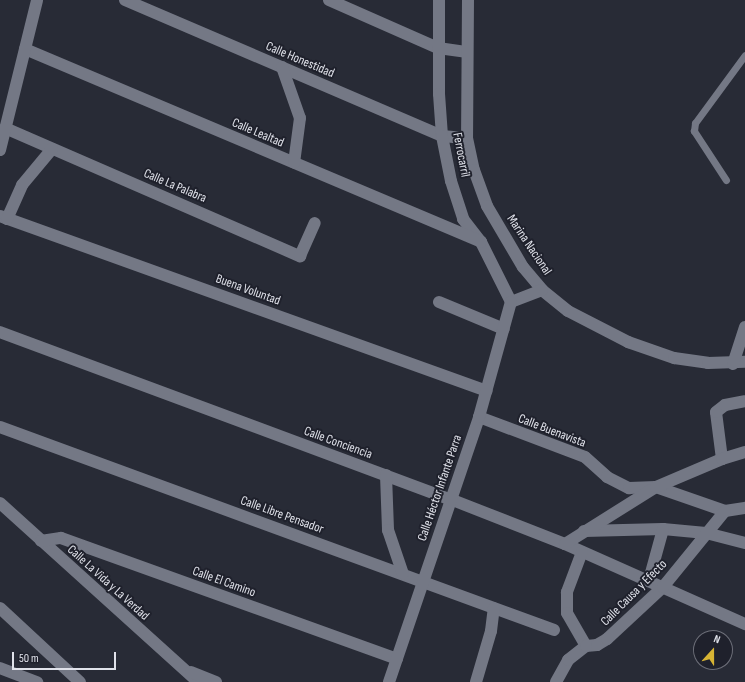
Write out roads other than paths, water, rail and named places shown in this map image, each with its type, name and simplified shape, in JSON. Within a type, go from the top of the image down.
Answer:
[{"type":"street","points":[[0,150],[37,0]]},
{"type":"street","name":"Calle Honestidad","points":[[125,0],[442,136],[467,138]]},
{"type":"street","points":[[329,0],[438,48],[466,52]]},
{"type":"street","name":"Ferrocarril","points":[[439,0],[438,48],[442,136],[451,181],[463,219],[481,242],[510,302]]},
{"type":"street","name":"Marina Nacional","points":[[468,0],[466,52],[467,138],[474,170],[487,206],[524,267],[542,290],[568,311],[628,342],[674,358],[733,364],[745,362]]},
{"type":"street","name":"Calle Lealtad","points":[[25,49],[481,242]]},
{"type":"street","points":[[282,67],[300,118],[294,163]]},
{"type":"street","name":"Calle La Palabra","points":[[5,128],[300,256],[315,223]]},
{"type":"street","points":[[3,217],[22,185],[52,149]]},
{"type":"street","name":"Buena Voluntad","points":[[3,217],[487,391]]},
{"type":"street","points":[[510,302],[542,290]]},
{"type":"street","points":[[439,302],[504,328]]},
{"type":"street","name":"Calle Héctor Infante Parra","points":[[389,682],[479,417],[510,302]]},
{"type":"street","points":[[733,364],[745,327]]},
{"type":"street","name":"Calle Conciencia","points":[[0,332],[450,499],[565,544],[649,580],[745,624]]},
{"type":"street","points":[[722,459],[716,412],[725,405],[745,402]]},
{"type":"street","name":"Calle Buenavista","points":[[479,417],[585,457],[607,477],[629,488],[656,487]]},
{"type":"street","name":"Calle Libre Pensador","points":[[0,427],[554,630]]},
{"type":"street","points":[[565,544],[583,531],[656,487],[722,459],[745,452]]},
{"type":"street","points":[[386,475],[388,530],[403,574]]},
{"type":"street","points":[[656,487],[725,511],[745,508]]},
{"type":"street","name":"Calle La Vida y La Verdad","points":[[0,503],[198,682]]},
{"type":"street","name":"Calle Causa y Efecto","points":[[556,682],[568,660],[586,646],[597,645],[608,639],[663,587],[725,511]]},
{"type":"street","points":[[583,531],[663,529],[706,533],[745,543]]},
{"type":"street","points":[[649,580],[663,529]]},
{"type":"street","name":"Calle El Camino","points":[[41,541],[61,538],[397,659]]},
{"type":"street","points":[[582,552],[567,592],[567,613],[586,646]]},
{"type":"street","points":[[0,608],[80,682]]},
{"type":"street","points":[[476,682],[491,631],[494,608]]},
{"type":"street","points":[[0,668],[37,682]]},
{"type":"street","points":[[186,671],[216,682]]},
{"type":"lane","points":[[726,180],[694,131],[694,124],[745,55]]}]
